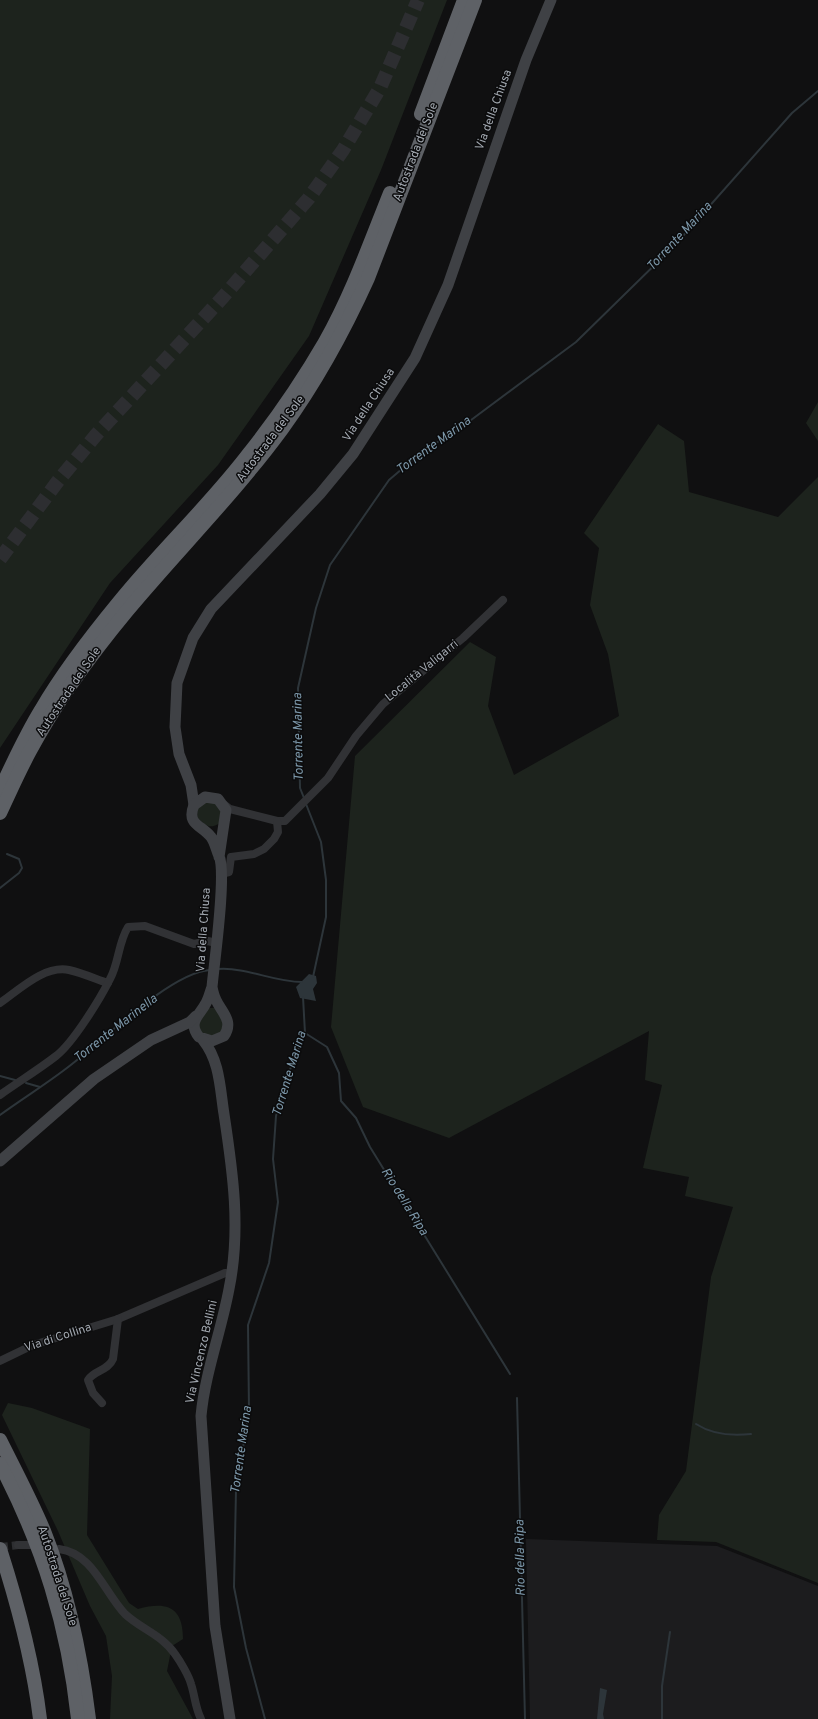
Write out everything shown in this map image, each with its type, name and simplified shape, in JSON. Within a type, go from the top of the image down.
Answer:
[{"type":"highway","name":"Autostrada del Sole","points":[[0,790],[30,728],[66,671],[119,602],[250,453],[351,316],[368,278],[464,0]]},
{"type":"highway","name":"Autostrada del Sole","points":[[411,153],[475,0]]},
{"type":"highway","name":"Autostrada del Sole","points":[[0,813],[30,750],[73,683],[126,612],[262,455],[282,428],[329,345]]},
{"type":"highway","name":"Autostrada del Sole","points":[[0,1440],[44,1530],[54,1558],[77,1639],[89,1719]]},
{"type":"highway","name":"Autostrada del Sole","points":[[0,1464],[32,1530],[51,1582],[66,1642],[78,1719]]},
{"type":"highway","points":[[0,1549],[27,1645],[36,1684],[40,1719]]},
{"type":"main road","name":"Via della Chiusa","points":[[224,1036],[228,1024],[216,1001],[213,984],[221,874],[219,857],[213,841],[205,831],[197,826],[192,818],[194,805],[191,785],[181,764],[176,743],[175,706],[179,676],[193,638],[211,609],[320,494],[353,454],[415,358],[448,285],[526,60],[551,0]]},
{"type":"main road","points":[[191,785],[210,797],[218,799],[225,805]]},
{"type":"main road","points":[[194,805],[201,799],[210,797]]},
{"type":"main road","name":"Via della Chiusa","points":[[219,857],[226,821],[225,805]]},
{"type":"main road","points":[[205,831],[214,831],[226,821]]},
{"type":"main road","name":"Via della Chiusa","points":[[200,1036],[194,1025],[213,984]]},
{"type":"main road","points":[[0,1161],[94,1079],[151,1040],[190,1022],[199,1013],[215,1008],[223,1012]]},
{"type":"main road","points":[[170,1031],[200,1036],[212,1041],[224,1036]]},
{"type":"main road","name":"Via Vincenzo Bellini","points":[[200,1036],[216,1062],[235,1191],[235,1244],[232,1274],[227,1302],[204,1388],[201,1416],[215,1626],[230,1719]]},
{"type":"main road","name":"Via Vincenzo Bellini","points":[[216,1062],[224,1036]]},
{"type":"street","name":"Località Valigarri","points":[[278,821],[284,821],[288,818],[320,787],[356,736],[383,704],[463,638],[503,600]]},
{"type":"street","points":[[225,805],[230,809],[239,812],[278,821]]},
{"type":"street","points":[[226,821],[239,812]]},
{"type":"street","name":"Via della Chiusa","points":[[221,874],[229,872],[231,857],[254,854],[264,849],[274,839],[278,832],[278,821]]},
{"type":"street","points":[[0,1095],[57,1056],[94,1006],[108,984],[115,966],[123,936],[128,927],[145,926],[194,944],[208,941],[216,943]]},
{"type":"street","points":[[0,1003],[27,983],[53,971],[68,970],[108,984]]},
{"type":"street","name":"Via di Collina","points":[[0,1361],[33,1345],[118,1319],[225,1273],[232,1274]]},
{"type":"street","points":[[102,1403],[93,1393],[88,1380],[91,1376],[111,1364],[113,1359],[118,1319]]},
{"type":"street","points":[[18,1545],[31,1545]]},
{"type":"street","points":[[59,1549],[69,1551],[83,1559],[126,1614],[161,1639],[175,1654],[190,1681],[193,1698],[201,1719]]},
{"type":"shaded area","points":[[0,0],[447,0],[381,170],[309,336],[218,465],[110,583],[0,748]]},
{"type":"shaded area","points":[[818,402],[818,441],[806,423]]},
{"type":"shaded area","points":[[658,424],[684,441],[689,492],[778,517],[818,477],[818,1583],[716,1542],[657,1540],[659,1515],[686,1471],[711,1277],[733,1207],[685,1196],[689,1177],[643,1168],[662,1085],[645,1080],[649,1031],[449,1138],[363,1107],[331,1027],[355,756],[470,642],[496,657],[488,706],[514,775],[619,716],[608,654],[590,605],[599,548],[584,533]]},
{"type":"shaded area","points":[[209,800],[221,806],[220,823],[213,826],[207,826],[197,817],[198,808]]},
{"type":"shaded area","points":[[309,974],[316,976],[317,983],[313,989],[316,1001],[300,998],[296,987]]},
{"type":"shaded area","points":[[206,1008],[215,1008],[228,1028],[207,1041],[194,1021]]},
{"type":"shaded area","points":[[8,1403],[32,1408],[90,1429],[87,1535],[129,1603],[138,1609],[157,1606],[171,1609],[176,1613],[180,1620],[183,1639],[172,1646],[167,1671],[193,1719],[110,1719],[112,1676],[106,1636],[90,1606],[58,1531],[2,1415]]},
{"type":"shaded area","points":[[526,1539],[717,1546],[818,1586],[818,1719],[530,1719]]},
{"type":"shaded area","points":[[600,1688],[607,1690],[603,1714],[604,1719],[597,1719]]},
{"type":"waterway","name":"Torrente Marina","points":[[304,798],[300,788],[298,688],[316,608],[330,565],[389,480],[423,451],[459,429],[576,342],[675,245],[792,113],[818,91]]},
{"type":"waterway","name":"Torrente Marina","points":[[306,804],[321,842],[326,880],[326,917],[313,977]]},
{"type":"waterway","points":[[0,888],[19,873],[22,868],[19,859],[7,854]]},
{"type":"waterway","name":"Torrente Marinella","points":[[218,969],[239,970],[281,980],[302,982]]},
{"type":"waterway","name":"Torrente Marinella","points":[[0,1115],[68,1067],[160,993],[195,973],[210,970]]},
{"type":"waterway","name":"Torrente Marina","points":[[265,1719],[246,1648],[234,1587],[236,1490],[249,1411],[248,1325],[269,1263],[278,1202],[273,1159],[276,1116],[287,1077],[305,1033],[303,997]]},
{"type":"waterway","name":"Rio della Ripa","points":[[305,1033],[327,1047],[339,1073],[341,1101],[356,1118],[370,1147],[510,1374]]},
{"type":"waterway","points":[[0,1076],[15,1080]]},
{"type":"waterway","points":[[26,1083],[40,1087]]},
{"type":"waterway","name":"Rio della Ripa","points":[[517,1398],[525,1719]]},
{"type":"waterway","points":[[696,1424],[716,1433],[737,1435],[751,1434]]},
{"type":"waterway","points":[[662,1719],[662,1686],[670,1632]]},
{"type":"tunnel","points":[[0,559],[58,481],[96,435],[223,297],[309,198],[343,150],[380,88],[418,0]]},
{"type":"tunnel","points":[[0,1547],[18,1545]]}]
